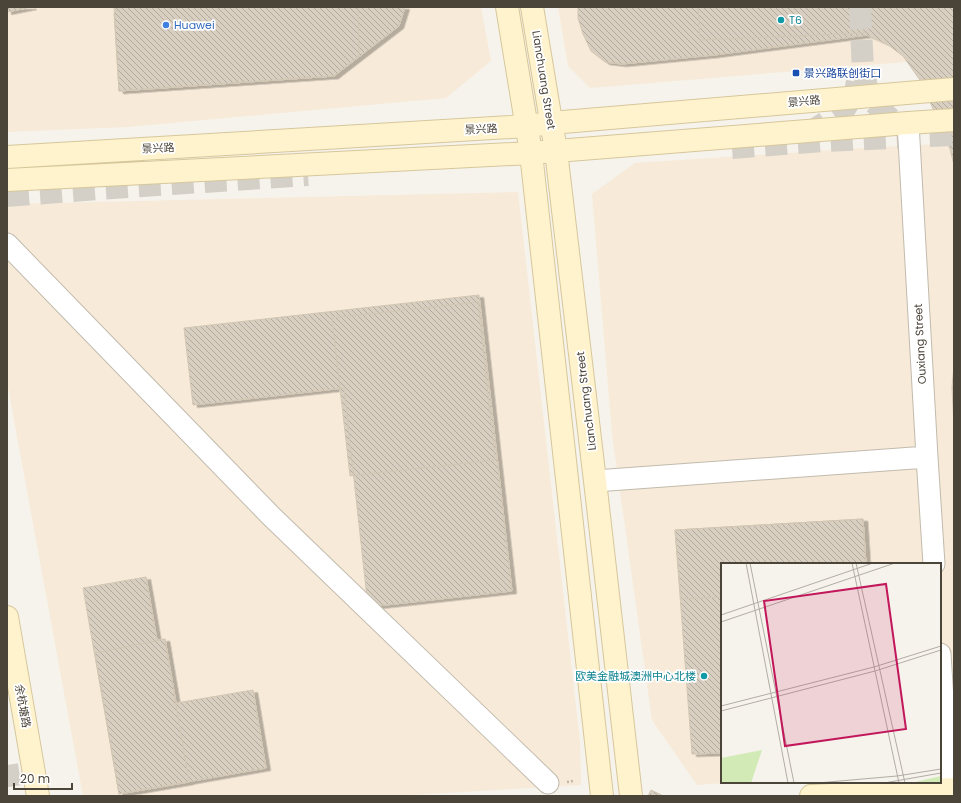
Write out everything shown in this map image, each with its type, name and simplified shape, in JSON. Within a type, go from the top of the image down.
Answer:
[{"type":"street","points":[[507,7],[531,153],[602,796]]},
{"type":"street","name":"Lianchuang Street","points":[[532,7],[556,152],[631,796]]},
{"type":"street","name":"景兴路","points":[[7,157],[527,126],[954,89]]},
{"type":"street","points":[[7,180],[556,152],[954,120]]},
{"type":"street","name":"Ouxiang Street","points":[[908,123],[934,563]]},
{"type":"street","points":[[7,244],[271,516],[548,782]]},
{"type":"street","points":[[595,481],[927,457]]},
{"type":"street","name":"余杭塘路","points":[[7,617],[38,796]]},
{"type":"street","points":[[811,796],[952,789],[941,665]]},
{"type":"shaded area","points":[[7,7],[481,7],[491,61],[446,98],[128,127],[7,132]]},
{"type":"shaded area","points":[[558,7],[954,7],[954,58],[590,88],[568,66]]},
{"type":"shaded area","points":[[954,143],[954,768],[941,768],[941,563],[721,563],[721,783],[724,783],[697,785],[652,720],[612,434],[592,194],[635,163]]},
{"type":"shaded area","points":[[518,192],[580,742],[581,785],[394,796],[83,796],[7,382],[7,209],[12,204]]},
{"type":"building","points":[[7,7],[32,7],[7,12]]},
{"type":"building","points":[[114,7],[405,7],[399,26],[334,76],[119,91]]},
{"type":"building","points":[[122,7],[358,7],[359,56],[334,76],[119,91],[114,13]]},
{"type":"building","points":[[578,7],[954,7],[954,165],[950,149],[922,83],[903,56],[887,44],[867,35],[714,55],[622,64],[605,62],[591,51],[583,34],[578,18]]},
{"type":"building","name":"T6","points":[[698,7],[864,7],[864,33],[700,40]]},
{"type":"building","points":[[479,295],[512,591],[368,607],[344,388],[193,405],[184,328]]},
{"type":"building","points":[[478,302],[495,460],[350,476],[332,318]]},
{"type":"building","points":[[954,366],[954,426],[952,387]]},
{"type":"building","name":"欧美金融城澳洲中心北楼","points":[[863,519],[866,563],[721,563],[721,753],[692,754],[675,530]]},
{"type":"building","name":"欧美金融城澳洲中心北楼","points":[[863,519],[866,563],[721,563],[721,597],[681,599],[675,530]]},
{"type":"building","points":[[146,577],[157,640],[165,639],[176,703],[253,690],[266,768],[119,794],[83,588]]},
{"type":"building","points":[[165,639],[189,782],[119,794],[95,653]]},
{"type":"building","points":[[651,790],[663,796],[648,796]]},
{"type":"tunnel","points":[[860,7],[863,70],[870,99],[894,122],[911,129]]},
{"type":"tunnel","points":[[806,132],[815,129],[845,109],[855,92],[857,82]]},
{"type":"tunnel","points":[[732,148],[825,141],[954,135]]},
{"type":"tunnel","points":[[7,196],[308,175]]},
{"type":"tunnel","points":[[7,765],[12,796]]},
{"type":"place","name":"T6","points":[[781,20]]},
{"type":"place","name":"Huawei","points":[[166,25]]},
{"type":"place","name":"景兴路联创街口","points":[[796,73]]},
{"type":"place","name":"欧美金融城澳洲中心北楼","points":[[704,676]]}]
